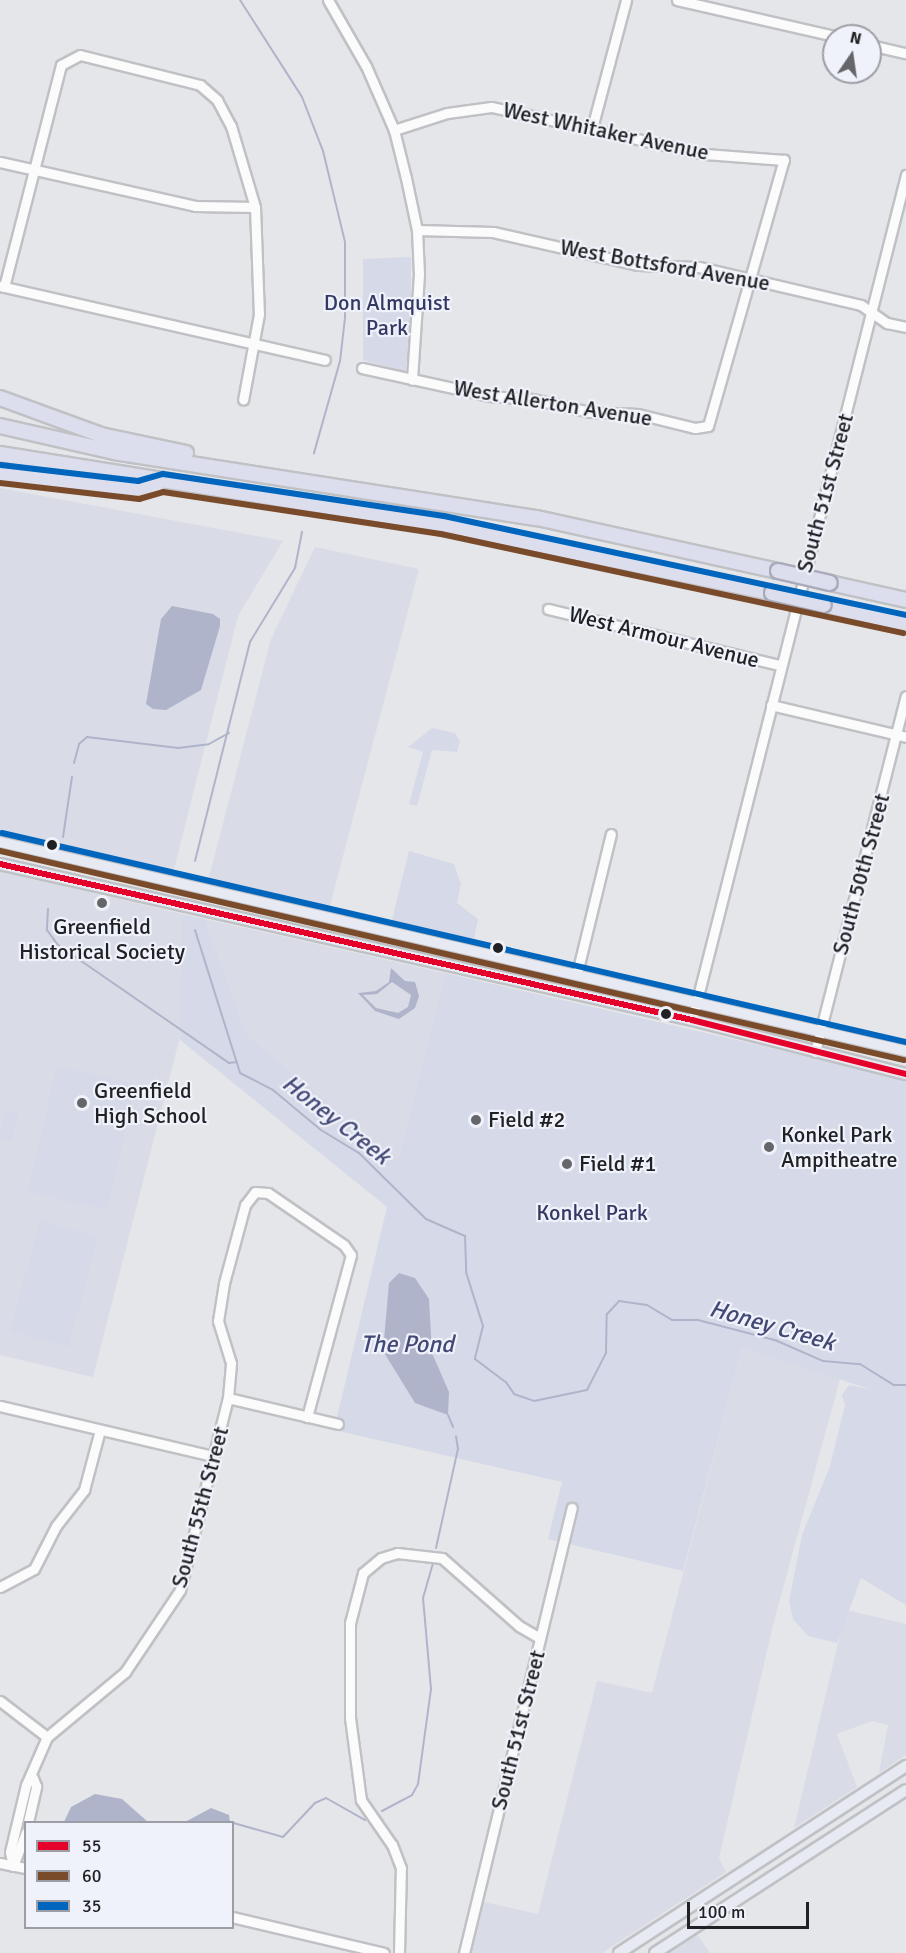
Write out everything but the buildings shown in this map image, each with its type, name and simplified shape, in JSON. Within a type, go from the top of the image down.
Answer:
[{"type":"highway","points":[[0,398],[112,438],[282,467],[300,479]]},
{"type":"highway","points":[[0,426],[104,450],[300,479],[537,519],[906,600]]},
{"type":"highway","points":[[0,454],[162,483],[443,525],[906,624]]},
{"type":"highway","points":[[0,474],[139,490],[162,483]]},
{"type":"main road","points":[[0,842],[697,1000],[906,1051]]},
{"type":"main road","points":[[0,864],[692,1020],[906,1074]]},
{"type":"main road","points":[[619,1953],[906,1766]]},
{"type":"main road","points":[[655,1953],[906,1790]]},
{"type":"main road","points":[[801,1835],[812,1851]]},
{"type":"street","points":[[328,0],[366,66],[394,130],[417,230],[418,303],[412,380]]},
{"type":"street","points":[[592,128],[626,0]]},
{"type":"street","points":[[677,0],[822,33]]},
{"type":"street","points":[[882,48],[906,53]]},
{"type":"street","points":[[243,399],[256,343],[260,295],[255,207],[239,145],[210,92],[80,55],[61,65],[2,286],[256,343],[325,360]]},
{"type":"street","name":"West Whitaker Avenue","points":[[394,130],[480,107],[592,128],[705,154],[784,160],[753,279]]},
{"type":"street","points":[[0,162],[195,206],[255,207]]},
{"type":"street","name":"South 51st Street","points":[[692,1020],[780,665],[906,175]]},
{"type":"street","name":"West Bottsford Avenue","points":[[417,230],[493,232],[638,265],[690,266],[861,305],[906,327]]},
{"type":"street","name":"West Allerton Avenue","points":[[362,368],[412,380],[590,412],[630,412],[694,428],[708,426],[753,279]]},
{"type":"street","name":"West Armour Avenue","points":[[548,609],[780,665]]},
{"type":"street","name":"South 50th Street","points":[[814,1052],[902,736],[906,696]]},
{"type":"street","points":[[771,705],[902,736]]},
{"type":"street","points":[[577,973],[611,834]]},
{"type":"street","name":"South 55th Street","points":[[47,1737],[114,1684],[169,1611],[186,1574],[228,1398],[231,1363],[218,1321],[224,1283],[245,1204],[255,1192],[268,1193],[344,1245],[351,1255],[307,1417]]},
{"type":"street","points":[[228,1398],[338,1424]]},
{"type":"street","points":[[0,1406],[213,1456]]},
{"type":"street","points":[[0,1587],[34,1569],[56,1526],[87,1483],[100,1430]]},
{"type":"street","name":"South 51st Street","points":[[464,1953],[572,1508]]},
{"type":"street","points":[[399,1953],[401,1868],[388,1838],[361,1800],[350,1718],[350,1623],[363,1573],[381,1557],[397,1552],[442,1558],[519,1626],[540,1638]]},
{"type":"street","points":[[0,1701],[47,1737],[33,1778],[26,1785],[10,1852],[14,1866]]},
{"type":"street","points":[[28,1821],[36,1786],[33,1778]]},
{"type":"street","points":[[14,1866],[24,1838]]},
{"type":"street","points":[[0,1863],[24,1868]]},
{"type":"street","points":[[234,1917],[384,1953]]},
{"type":"shaded area","points":[[0,488],[283,541],[238,616],[173,873],[0,834]]},
{"type":"shaded area","points":[[315,547],[419,569],[329,909],[208,881],[271,639]]},
{"type":"shaded area","name":"Greenfield High School","points":[[0,871],[182,914],[183,1025],[93,1377],[0,1355]]},
{"type":"shaded area","points":[[205,919],[445,973],[398,1159],[247,1035]]},
{"type":"shaded area","points":[[742,1348],[840,1379],[773,1625],[719,1858],[726,1872],[602,1953],[472,1953],[484,1902],[538,1914],[597,1681],[652,1693]]},
{"type":"shaded area","points":[[846,1610],[906,1624],[906,1755],[879,1773],[888,1725],[872,1721],[837,1734],[857,1787],[794,1828]]},
{"type":"shaded area","points":[[697,1934],[710,1953],[668,1953]]},
{"type":"green space","name":"Don Almquist Park","points":[[411,257],[411,338],[405,371],[363,360],[363,259]]},
{"type":"green space","points":[[432,728],[455,733],[460,741],[457,752],[432,750],[417,806],[409,804],[423,752],[408,747]]},
{"type":"green space","points":[[409,851],[454,864],[461,884],[457,903],[478,919],[474,939],[392,920]]},
{"type":"green space","name":"Konkel Park","points":[[182,914],[205,919],[247,1035],[398,1159],[445,973],[906,1079],[906,1605],[861,1578],[837,1643],[808,1636],[793,1619],[789,1601],[802,1535],[830,1466],[845,1405],[842,1395],[849,1385],[873,1390],[742,1348],[683,1571],[548,1539],[562,1482],[334,1430],[387,1207],[180,1040]]},
{"type":"green space","points":[[57,1066],[136,1084],[107,1210],[28,1192]]},
{"type":"green space","points":[[5,1110],[18,1113],[11,1141],[0,1139]]},
{"type":"green space","points":[[40,1221],[98,1237],[68,1347],[10,1331]]},
{"type":"water","points":[[172,606],[213,614],[220,619],[220,626],[201,690],[166,710],[153,709],[146,704],[161,619]]},
{"type":"water","points":[[391,968],[405,981],[415,982],[419,996],[415,1008],[399,1019],[375,1011],[358,993],[376,991],[389,982]],"holes":[[[392,982],[411,995],[408,1007],[398,1013],[376,1008],[363,995],[377,994]]]},
{"type":"water","name":"The Pond","points":[[399,1273],[415,1278],[429,1299],[432,1353],[449,1392],[448,1415],[415,1403],[383,1351],[389,1283]]},
{"type":"water","points":[[95,1794],[122,1799],[147,1821],[64,1821],[71,1807]]},
{"type":"water","points":[[211,1808],[229,1815],[230,1821],[187,1821]]},
{"type":"waterway","name":"Honey Creek","points":[[240,0],[302,97],[323,151],[345,242],[345,318],[340,361],[314,453]]},
{"type":"waterway","name":"Honey Creek","points":[[195,861],[250,642],[295,568],[302,532]]},
{"type":"waterway","points":[[74,763],[79,744],[87,737],[178,748],[209,744],[229,733]]},
{"type":"waterway","points":[[63,837],[72,777]]},
{"type":"waterway","points":[[48,909],[47,930],[58,945],[229,1063],[237,1062]]},
{"type":"waterway","name":"Honey Creek","points":[[195,930],[240,1073],[273,1090],[321,1130],[359,1153],[426,1219],[465,1236],[466,1272],[483,1326],[475,1359],[506,1382],[514,1394],[534,1401],[587,1390],[606,1353],[607,1314],[619,1301],[647,1305],[672,1320],[698,1320],[775,1340],[823,1361],[860,1364],[894,1385],[906,1385]]},
{"type":"waterway","points":[[448,1415],[453,1427]]},
{"type":"waterway","points":[[436,1548],[458,1449],[456,1436]]},
{"type":"waterway","points":[[382,1811],[412,1795],[418,1784],[431,1689],[423,1598],[433,1562]]},
{"type":"waterway","points":[[234,1823],[283,1837],[315,1803],[326,1798],[365,1820]]},
{"type":"transit line","name":"35","points":[[1,465],[138,481],[163,474],[444,516],[906,615]]},
{"type":"transit line","name":"60","points":[[0,483],[139,499],[163,492],[441,534],[904,633]]},
{"type":"transit line","name":"35","points":[[2,833],[906,1042]]},
{"type":"transit line","name":"60","points":[[0,851],[904,1060]]},
{"type":"transit line","name":"55","points":[[0,864],[692,1020],[906,1074]]},
{"type":"place","name":"Greenfield Historical Society","points":[[102,903]]},
{"type":"place","name":"Greenfield High School","points":[[82,1103]]},
{"type":"place","name":"Field #2","points":[[476,1120]]},
{"type":"place","name":"Konkel Park Ampitheatre","points":[[769,1147]]},
{"type":"place","name":"Field #1","points":[[567,1164]]}]
